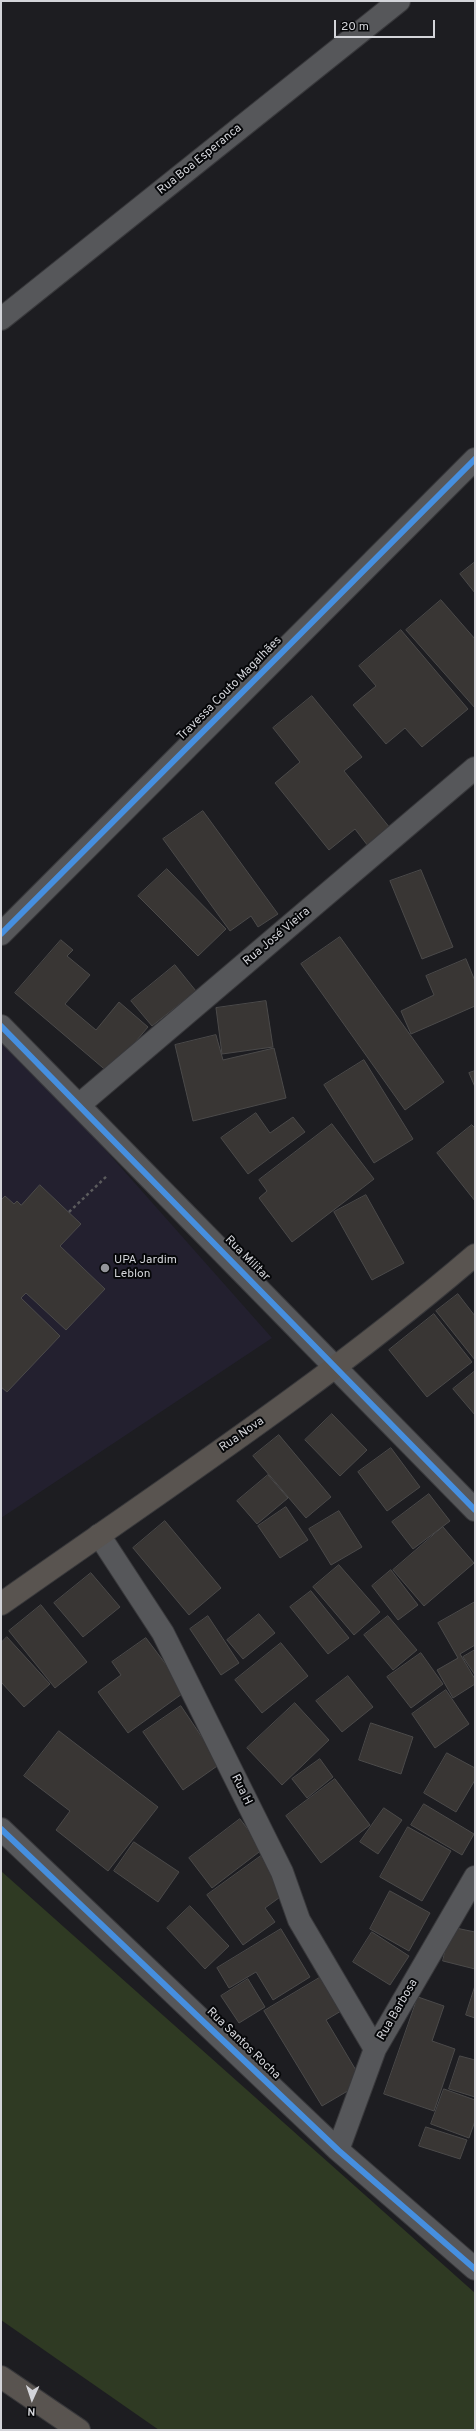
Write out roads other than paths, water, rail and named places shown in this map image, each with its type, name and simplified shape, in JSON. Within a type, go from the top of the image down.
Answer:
[{"type":"main road","name":"Rua Nova","points":[[1,1604],[337,1368],[421,1302],[475,1255]]},
{"type":"main road","points":[[1,2376],[79,2430]]},
{"type":"street","name":"Rua Boa Esperanca","points":[[1,318],[399,1]]},
{"type":"street","name":"Travessa Couto Magalhães","points":[[1,934],[475,459]]},
{"type":"street","name":"Rua José Vieira","points":[[79,1105],[475,768]]},
{"type":"street","name":"Rua Militar","points":[[1,1026],[475,1510]]},
{"type":"street","name":"Rua H","points":[[99,1535],[163,1633],[282,1872],[299,1920],[375,2049]]},
{"type":"street","name":"Rua Santos Rocha","points":[[1,1829],[338,2150],[475,2269]]},
{"type":"street","name":"Rua Barbosa","points":[[338,2150],[375,2049],[475,1877]]},
{"type":"place","name":"UPA Jardim Leblon","points":[[105,1268]]}]
